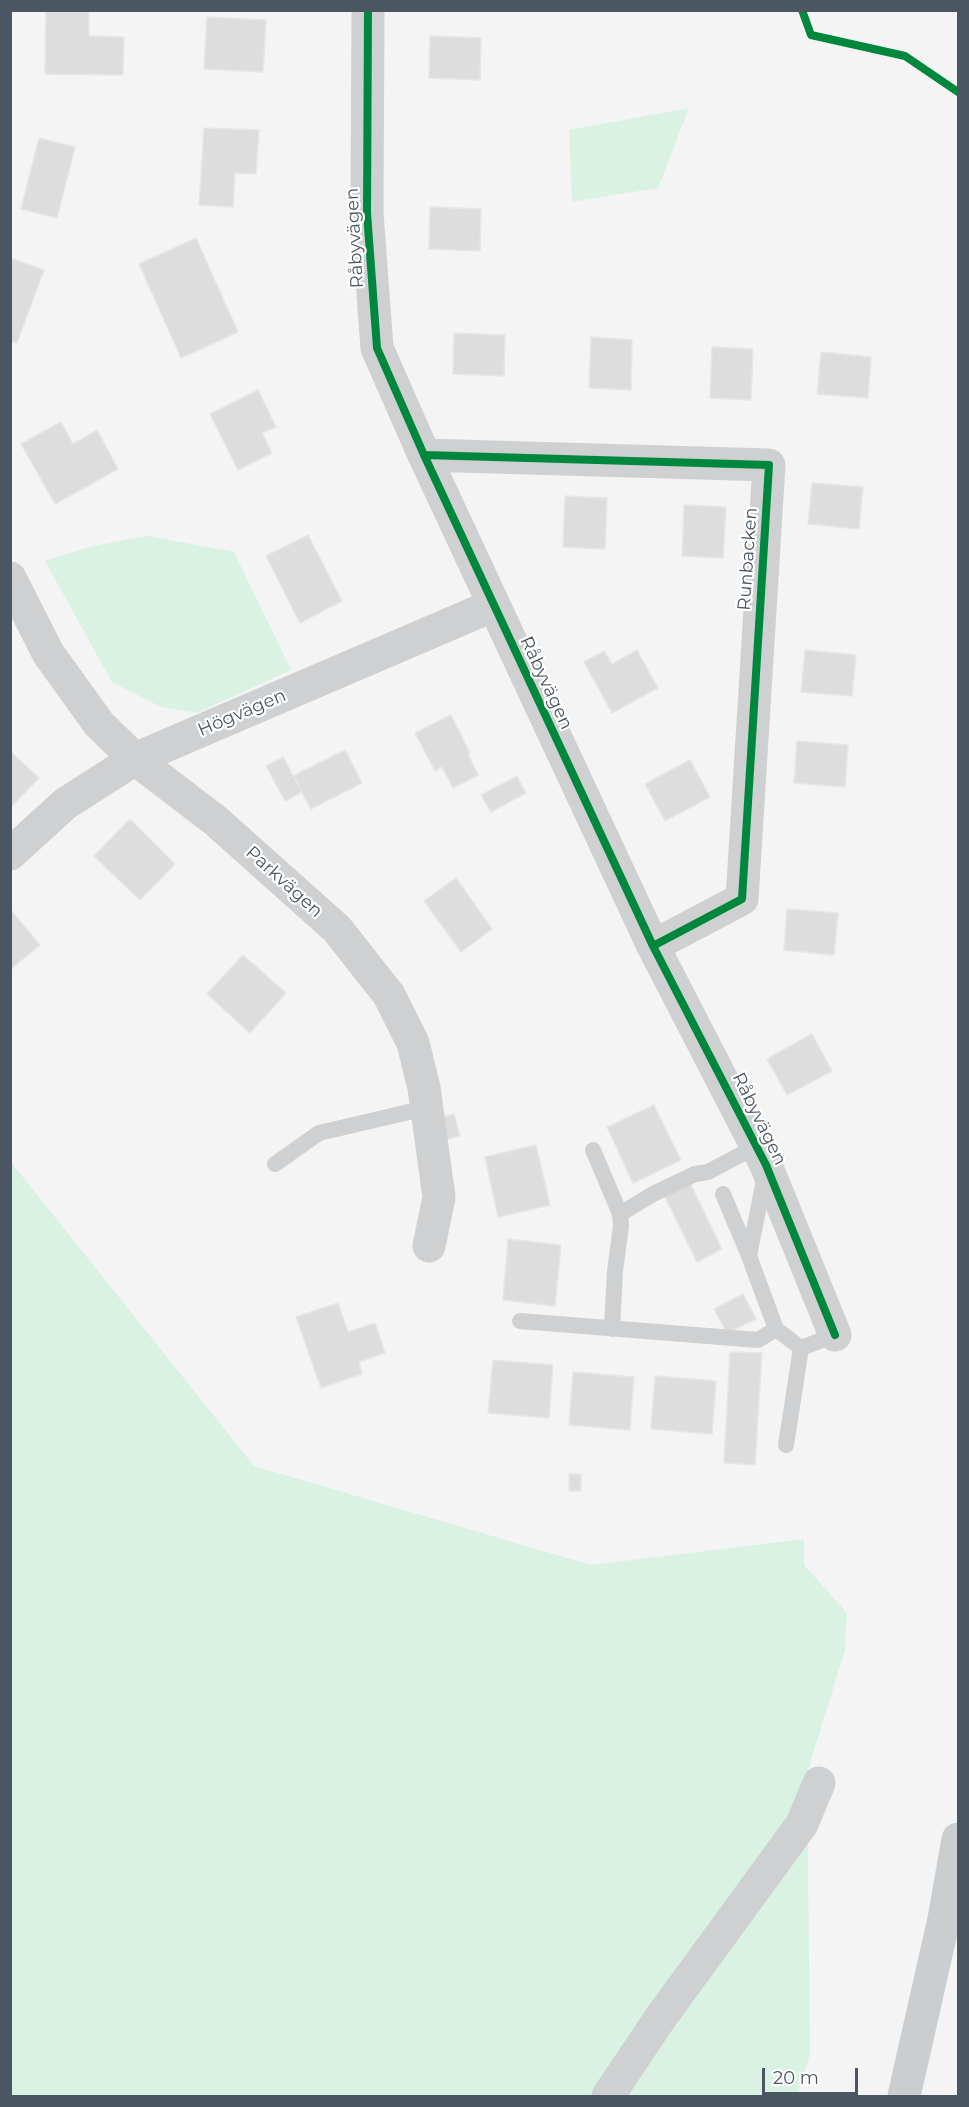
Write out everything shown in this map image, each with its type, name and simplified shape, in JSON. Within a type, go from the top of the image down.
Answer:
[{"type":"main road","points":[[904,2097],[944,1919],[958,1839]]},
{"type":"street","name":"Råbyvägen","points":[[368,10],[367,213],[377,348],[424,455],[653,946],[762,1156],[835,1335]]},
{"type":"street","name":"Runbacken","points":[[424,455],[769,465],[742,898],[653,946]]},
{"type":"street","name":"Parkvägen","points":[[10,578],[48,653],[99,724],[135,759],[216,821],[337,929],[389,995],[413,1043],[426,1108],[439,1197],[429,1246]]},
{"type":"street","name":"Högvägen","points":[[10,854],[65,804],[135,759],[494,605]]},
{"type":"street","points":[[608,2097],[661,2017],[802,1824],[819,1783]]},
{"type":"lane","points":[[275,1164],[319,1133],[426,1108]]},
{"type":"lane","points":[[593,1150],[620,1214],[621,1227],[615,1271],[612,1329]]},
{"type":"lane","points":[[620,1214],[694,1174],[762,1156],[749,1256]]},
{"type":"lane","points":[[723,1194],[776,1329],[801,1348]]},
{"type":"lane","points":[[520,1322],[758,1340],[776,1329]]},
{"type":"lane","points":[[801,1348],[835,1335]]},
{"type":"lane","points":[[786,1445],[801,1348]]},
{"type":"green space","points":[[689,108],[658,188],[572,202],[569,130]]},
{"type":"green space","points":[[148,536],[234,552],[291,670],[197,713],[161,707],[112,682],[45,561],[92,546]]},
{"type":"green space","points":[[10,1161],[254,1466],[591,1565],[804,1539],[804,1565],[847,1613],[845,1650],[807,1773],[810,2054],[797,2096],[11,2096]]},
{"type":"building","points":[[46,10],[89,10],[89,36],[124,37],[123,75],[45,74]]},
{"type":"building","points":[[207,17],[266,20],[263,72],[204,69]]},
{"type":"building","points":[[430,36],[481,38],[480,80],[429,78]]},
{"type":"building","points":[[204,128],[259,130],[256,174],[235,173],[233,207],[199,205]]},
{"type":"building","points":[[39,138],[75,147],[57,218],[21,209]]},
{"type":"building","points":[[430,207],[481,209],[480,251],[429,249]]},
{"type":"building","points":[[196,238],[238,332],[181,358],[139,264]]},
{"type":"building","points":[[10,258],[44,270],[17,343],[10,341]]},
{"type":"building","points":[[454,333],[505,335],[504,376],[453,374]]},
{"type":"building","points":[[591,337],[632,340],[631,390],[589,388]]},
{"type":"building","points":[[712,347],[753,349],[751,400],[710,398]]},
{"type":"building","points":[[821,352],[871,357],[868,398],[817,394]]},
{"type":"building","points":[[258,390],[276,427],[262,433],[272,453],[238,470],[210,414]]},
{"type":"building","points":[[61,422],[73,444],[97,430],[118,469],[55,504],[21,444]]},
{"type":"building","points":[[812,483],[863,487],[859,529],[808,524]]},
{"type":"building","points":[[565,496],[607,498],[605,549],[563,547]]},
{"type":"building","points":[[684,505],[726,507],[723,558],[682,556]]},
{"type":"building","points":[[308,535],[342,601],[300,623],[266,556]]},
{"type":"building","points":[[637,650],[658,688],[612,713],[584,662],[604,651],[612,664]]},
{"type":"building","points":[[805,650],[856,655],[852,696],[801,692]]},
{"type":"building","points":[[451,715],[478,775],[453,788],[442,767],[435,771],[415,733]]},
{"type":"building","points":[[797,741],[848,745],[845,787],[794,783]]},
{"type":"building","points":[[345,750],[362,783],[311,809],[293,776]]},
{"type":"building","points":[[10,751],[39,778],[10,808]]},
{"type":"building","points":[[283,757],[302,792],[285,801],[266,766]]},
{"type":"building","points":[[690,760],[710,797],[665,821],[645,784]]},
{"type":"building","points":[[517,776],[526,793],[491,812],[481,795]]},
{"type":"building","points":[[130,819],[175,864],[140,900],[94,856]]},
{"type":"building","points":[[456,878],[492,929],[461,952],[424,901]]},
{"type":"building","points":[[787,909],[838,913],[834,955],[784,950]]},
{"type":"building","points":[[12,911],[40,945],[10,970],[10,913]]},
{"type":"building","points":[[243,955],[286,993],[250,1033],[207,994]]},
{"type":"building","points":[[812,1034],[832,1071],[787,1095],[767,1059]]},
{"type":"building","points":[[654,1105],[681,1160],[633,1183],[607,1127]]},
{"type":"building","points":[[454,1114],[460,1136],[444,1140],[438,1118]]},
{"type":"building","points":[[536,1145],[550,1205],[498,1217],[485,1157]]},
{"type":"building","points":[[689,1181],[722,1249],[697,1262],[663,1193]]},
{"type":"building","points":[[508,1239],[561,1245],[555,1306],[503,1300]]},
{"type":"building","points":[[743,1294],[756,1319],[727,1333],[714,1309]]},
{"type":"building","points":[[338,1303],[348,1332],[375,1323],[385,1353],[359,1362],[362,1374],[321,1388],[296,1317]]},
{"type":"building","points":[[730,1352],[762,1353],[755,1465],[724,1463]]},
{"type":"building","points":[[493,1360],[553,1365],[549,1418],[488,1413]]},
{"type":"building","points":[[573,1372],[634,1377],[630,1430],[569,1425]]},
{"type":"building","points":[[655,1376],[716,1381],[712,1434],[651,1429]]},
{"type":"building","points":[[569,1474],[581,1474],[581,1491],[569,1491]]},
{"type":"cycle path","points":[[368,10],[367,213],[377,348],[424,455],[653,946],[766,1165],[835,1335]]},
{"type":"cycle path","points":[[802,10],[811,35],[905,56],[958,92]]},
{"type":"cycle path","points":[[424,455],[769,465],[742,899],[653,946]]}]
